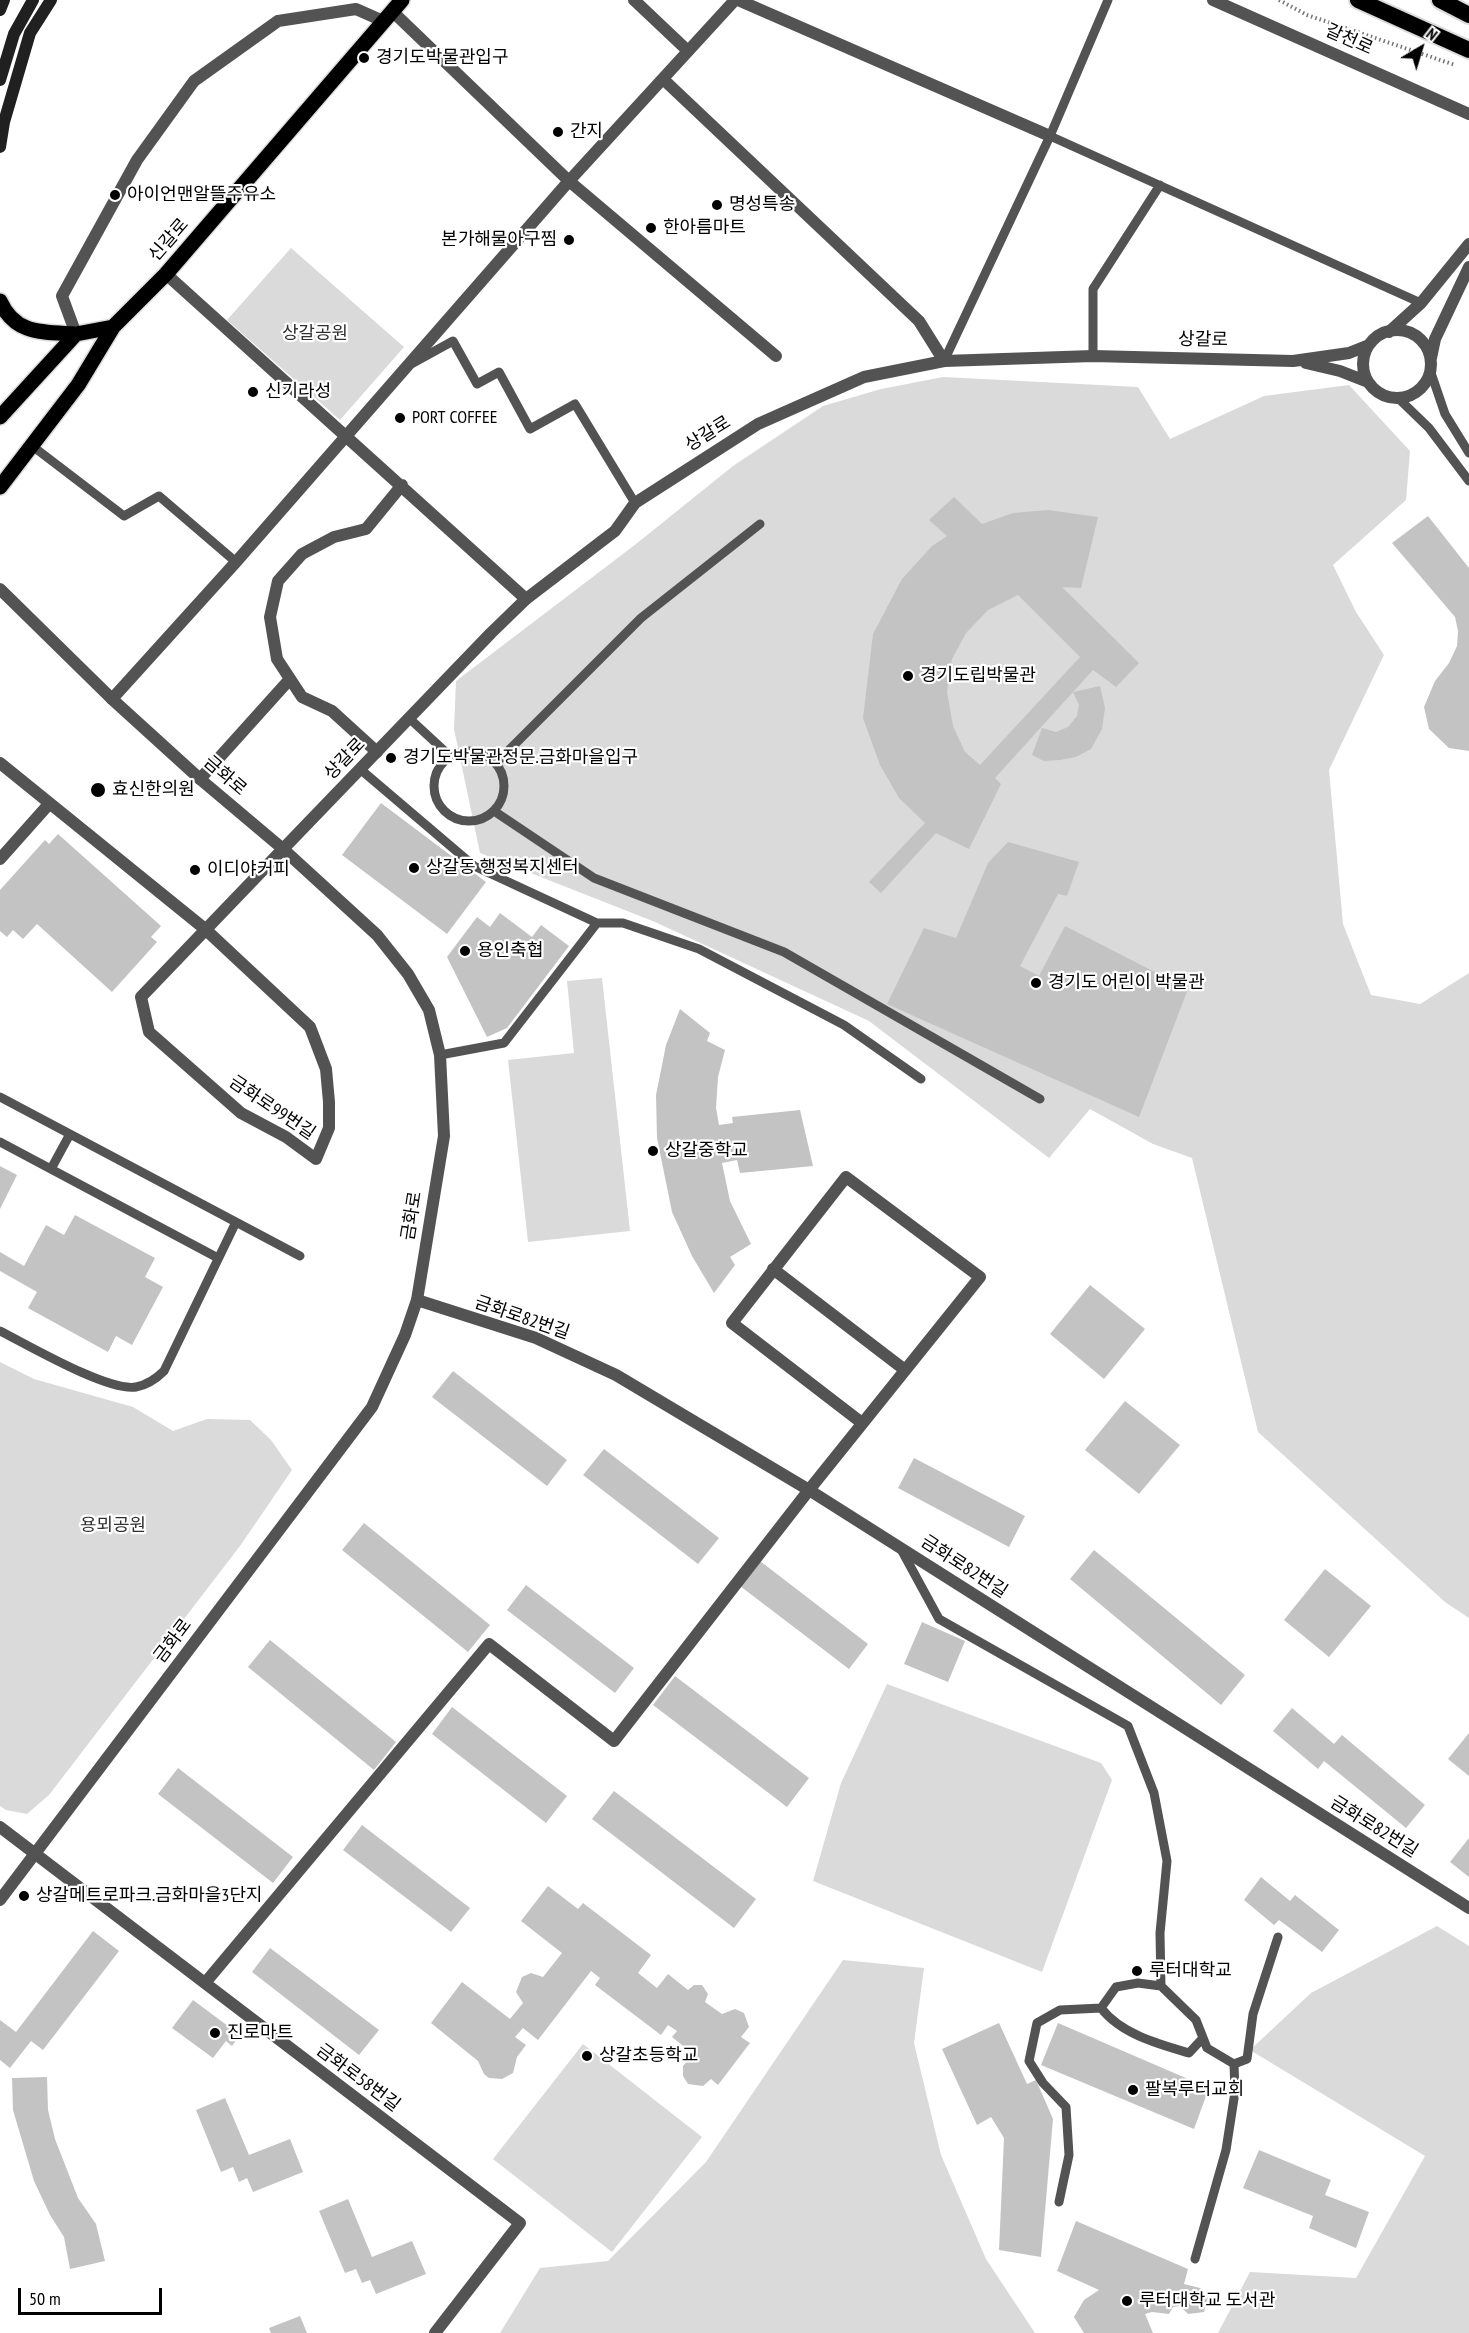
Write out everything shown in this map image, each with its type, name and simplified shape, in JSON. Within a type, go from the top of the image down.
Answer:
[{"type":"highway","points":[[1358,0],[1469,50]]},
{"type":"highway","points":[[1440,0],[1469,15]]},
{"type":"main road","points":[[0,10],[4,0]]},
{"type":"main road","points":[[0,80],[14,34],[33,0]]},
{"type":"main road","points":[[0,147],[4,122],[30,33],[51,0]]},
{"type":"main road","name":"신갈로","points":[[0,487],[78,385],[113,327],[166,274],[392,10]]},
{"type":"main road","points":[[0,301],[5,312],[17,325],[39,332],[76,333],[113,327]]},
{"type":"main road","points":[[0,417],[76,333]]},
{"type":"street","points":[[634,0],[688,51]]},
{"type":"street","points":[[112,699],[236,562],[570,181],[736,0],[1050,136]]},
{"type":"street","name":"갈천로","points":[[1214,0],[1469,114]]},
{"type":"street","points":[[76,333],[62,296],[137,160],[194,81],[278,21],[356,9],[392,10],[570,181],[776,356]]},
{"type":"street","points":[[663,79],[920,321],[944,361]]},
{"type":"street","points":[[1389,332],[1421,303],[1469,244]]},
{"type":"street","points":[[1430,365],[1424,344],[1416,336],[1400,331],[1378,336],[1369,345],[1364,359],[1368,382],[1379,393],[1398,398],[1408,396],[1421,388],[1430,365],[1435,339],[1469,267]]},
{"type":"street","points":[[166,274],[526,599]]},
{"type":"street","name":"상갈로","points":[[283,849],[526,599],[615,531],[635,503],[758,424],[807,400],[864,377],[944,361],[1094,356],[1293,361],[1349,353],[1369,345]]},
{"type":"street","name":"상갈로","points":[[1293,361],[1340,371],[1368,382]]},
{"type":"street","points":[[377,752],[332,711],[302,697],[277,660],[270,617],[278,581],[302,554],[334,537],[366,529],[402,485]]},
{"type":"street","name":"금화로","points":[[0,589],[112,699],[377,935],[408,974],[429,1010],[440,1054],[444,1136],[417,1300],[405,1335],[372,1407],[0,1900]]},
{"type":"street","points":[[200,779],[290,679]]},
{"type":"street","points":[[0,762],[48,804],[205,929]]},
{"type":"street","points":[[0,859],[48,804]]},
{"type":"street","name":"금화로99번길","points":[[205,929],[310,1028],[326,1069],[329,1102],[329,1128],[316,1159],[286,1137],[241,1113],[149,1032],[141,998],[205,929],[283,849]]},
{"type":"street","points":[[205,1983],[489,1644],[614,1741],[809,1490],[862,1424],[905,1370],[980,1277],[846,1176],[732,1323],[862,1424]]},
{"type":"street","points":[[774,1269],[905,1370]]},
{"type":"street","name":"금화로82번길","points":[[417,1300],[536,1338],[616,1375],[809,1490],[1469,1908]]},
{"type":"street","name":"금화로58번길","points":[[0,1827],[520,2223],[435,2333]]},
{"type":"lane","points":[[944,361],[1050,136],[1108,0]]},
{"type":"lane","points":[[1050,136],[1421,303]]},
{"type":"lane","points":[[1094,356],[1093,289],[1160,185]]},
{"type":"lane","points":[[408,365],[453,341],[477,384],[499,372],[530,429],[575,404],[635,503]]},
{"type":"lane","points":[[1430,365],[1445,414],[1469,453]]},
{"type":"lane","points":[[1398,398],[1429,428],[1469,481]]},
{"type":"lane","points":[[31,445],[124,516],[159,496],[236,562]]},
{"type":"lane","points":[[496,763],[640,618],[760,524]]},
{"type":"lane","points":[[410,719],[450,756]]},
{"type":"lane","points":[[472,750],[484,753],[496,763],[504,780],[504,791],[494,811],[484,818],[462,820],[442,808],[436,798],[436,775],[450,756],[472,750]]},
{"type":"lane","points":[[360,770],[474,866],[597,923],[623,923],[699,949],[844,1025],[921,1078]]},
{"type":"lane","points":[[494,811],[594,878],[784,952],[1040,1099]]},
{"type":"lane","points":[[440,1054],[504,1042],[597,923]]},
{"type":"lane","points":[[0,1097],[300,1256]]},
{"type":"lane","points":[[51,1169],[70,1134]]},
{"type":"lane","points":[[0,1142],[218,1258]]},
{"type":"lane","points":[[0,1331],[95,1379],[135,1388],[156,1378],[164,1371],[236,1222]]},
{"type":"lane","points":[[901,1548],[939,1619],[1128,1725],[1154,1793],[1167,1861],[1160,1933],[1161,1986]]},
{"type":"lane","points":[[1234,2064],[1247,2059],[1253,2014],[1278,1937]]},
{"type":"lane","points":[[1101,2008],[1116,1987],[1138,1983],[1161,1986],[1196,2020],[1207,2048],[1234,2064]]},
{"type":"lane","points":[[1101,2008],[1111,2021],[1155,2043],[1189,2053],[1202,2039]]},
{"type":"lane","points":[[1059,2202],[1069,2156],[1066,2107],[1043,2083],[1029,2061],[1037,2023],[1060,2010],[1101,2008]]},
{"type":"lane","points":[[1195,2259],[1226,2150],[1235,2092],[1234,2064]]},
{"type":"path","points":[[1279,0],[1307,15],[1458,66]]},
{"type":"green space","name":"상갈공원","points":[[291,248],[404,347],[340,420],[227,320]]},
{"type":"green space","points":[[943,377],[1138,387],[1170,439],[1264,396],[1349,385],[1410,451],[1406,500],[1333,565],[1356,612],[1384,655],[1329,770],[1343,924],[1371,995],[1420,1004],[1469,973],[1469,1618],[1445,1602],[1258,1432],[1192,1158],[1153,1144],[1090,1109],[1049,1158],[869,1021],[655,922],[480,853],[454,729],[456,681],[636,544],[733,466],[823,406],[881,389]]},
{"type":"green space","points":[[602,978],[630,1231],[528,1242],[508,1060],[574,1053],[567,981]]},
{"type":"green space","name":"용뫼공원","points":[[0,1362],[34,1379],[133,1407],[173,1431],[207,1419],[250,1420],[271,1440],[292,1470],[240,1546],[49,1795],[27,1814],[6,1810],[0,1806]]},
{"type":"green space","points":[[887,1684],[1101,1763],[1112,1780],[1042,1972],[813,1881],[841,1783]]},
{"type":"green space","points":[[1437,1926],[1469,1946],[1469,2333],[1218,2333],[1250,2272],[1356,2278],[1425,2156],[1250,2050],[1311,1993]]},
{"type":"green space","points":[[843,1960],[924,1968],[914,2043],[941,2155],[986,2259],[1035,2333],[500,2333],[540,2268],[608,2261],[706,2162]]},
{"type":"green space","points":[[583,2044],[702,2137],[612,2252],[493,2159]]},
{"type":"building","name":"경기도립박물관","points":[[954,497],[982,524],[1013,513],[1048,510],[1098,517],[1081,588],[1062,587],[1139,663],[1116,687],[1093,670],[995,778],[1001,784],[969,849],[936,833],[881,893],[869,882],[925,823],[899,798],[880,765],[863,718],[873,634],[902,579],[932,546],[947,536],[929,520]],"holes":[[[1018,595],[1080,657],[980,765],[965,752],[953,726],[947,692],[952,659],[966,633],[988,610]]]},
{"type":"building","points":[[1428,516],[1469,568],[1469,751],[1449,748],[1429,729],[1424,707],[1435,681],[1449,663],[1457,646],[1458,631],[1455,617],[1392,543]]},
{"type":"building","points":[[1100,686],[1105,708],[1102,729],[1091,749],[1076,757],[1060,760],[1044,761],[1032,755],[1042,728],[1056,732],[1068,727],[1077,716],[1079,705],[1073,692]]},
{"type":"building","name":"상갈동 행정복지센터","points":[[381,803],[486,882],[447,934],[342,855]]},
{"type":"building","points":[[58,834],[161,926],[151,937],[157,942],[112,992],[37,924],[23,939],[13,930],[7,937],[0,931],[0,890],[45,840],[49,844]]},
{"type":"building","name":"경기도 어린이 박물관","points":[[1008,842],[1079,862],[1067,896],[1058,894],[1020,966],[1039,976],[1065,926],[1188,989],[1139,1117],[887,1004],[924,928],[956,938],[988,863]]},
{"type":"building","points":[[500,913],[532,937],[541,925],[569,946],[507,1028],[487,1037],[447,957],[477,917],[490,927]]},
{"type":"building","points":[[680,1009],[710,1033],[707,1041],[725,1050],[718,1077],[716,1108],[719,1125],[733,1123],[732,1117],[800,1110],[813,1166],[740,1173],[737,1160],[722,1163],[730,1201],[751,1244],[730,1257],[735,1265],[714,1293],[692,1256],[672,1212],[657,1138],[656,1095],[666,1045]]},
{"type":"building","points":[[0,1166],[17,1175],[0,1209]]},
{"type":"building","points":[[75,1215],[155,1258],[145,1277],[163,1287],[132,1345],[116,1336],[108,1352],[28,1308],[37,1292],[0,1271],[0,1252],[24,1266],[46,1225],[64,1235]]},
{"type":"building","points":[[1090,1285],[1145,1329],[1104,1379],[1050,1334]]},
{"type":"building","points":[[453,1371],[567,1460],[547,1486],[432,1397]]},
{"type":"building","points":[[1125,1401],[1180,1445],[1139,1494],[1085,1450]]},
{"type":"building","points":[[604,1449],[719,1538],[698,1564],[583,1475]]},
{"type":"building","points":[[914,1458],[1025,1516],[1009,1547],[898,1488]]},
{"type":"building","points":[[364,1523],[490,1625],[468,1652],[342,1550]]},
{"type":"building","points":[[1094,1550],[1245,1675],[1221,1705],[1070,1579]]},
{"type":"building","points":[[760,1561],[868,1644],[849,1669],[740,1586]]},
{"type":"building","points":[[1325,1569],[1371,1606],[1329,1657],[1284,1620]]},
{"type":"building","points":[[526,1585],[634,1668],[615,1693],[507,1610]]},
{"type":"building","points":[[922,1622],[965,1641],[948,1682],[904,1664]]},
{"type":"building","points":[[270,1640],[396,1742],[374,1770],[248,1667]]},
{"type":"building","points":[[675,1676],[809,1778],[787,1807],[653,1705]]},
{"type":"building","points":[[452,1707],[567,1796],[546,1823],[432,1734]]},
{"type":"building","points":[[1292,1708],[1334,1744],[1342,1735],[1425,1805],[1406,1828],[1324,1761],[1318,1769],[1273,1731]]},
{"type":"building","points":[[1469,1733],[1469,1776],[1448,1759]]},
{"type":"building","points":[[178,1768],[293,1857],[273,1883],[158,1794]]},
{"type":"building","points":[[614,1791],[756,1899],[734,1928],[592,1819]]},
{"type":"building","points":[[362,1825],[470,1908],[451,1932],[343,1850]]},
{"type":"building","points":[[1469,1838],[1469,1877],[1450,1862]]},
{"type":"building","points":[[1261,1877],[1290,1901],[1295,1895],[1339,1930],[1322,1952],[1279,1920],[1274,1925],[1244,1900]]},
{"type":"building","points":[[548,1886],[578,1909],[583,1903],[651,1955],[638,1973],[657,1988],[668,1974],[688,1990],[694,1985],[702,1985],[708,1994],[705,2002],[722,2014],[735,2009],[744,2013],[749,2027],[741,2037],[750,2043],[718,2085],[711,2079],[703,2086],[688,2084],[683,2076],[683,2066],[689,2059],[697,2057],[672,2037],[677,2031],[668,2025],[661,2035],[595,1985],[600,1978],[591,1971],[538,2040],[523,2028],[515,2037],[526,2045],[517,2057],[513,2073],[502,2079],[489,2078],[484,2074],[478,2061],[431,2023],[462,1982],[510,2019],[523,2003],[516,1992],[522,1977],[531,1973],[543,1977],[562,1953],[521,1921]]},
{"type":"building","points":[[93,1931],[119,1951],[43,2050],[31,2041],[10,2068],[0,2060],[0,2020],[16,2032]]},
{"type":"building","points":[[270,1948],[379,2030],[359,2055],[252,1972]]},
{"type":"building","points":[[193,2000],[240,2035],[232,2046],[226,2041],[213,2058],[172,2028]]},
{"type":"building","points":[[999,2023],[1027,2084],[1036,2080],[1053,2119],[1041,2257],[999,2250],[1004,2138],[991,2117],[977,2125],[942,2049]]},
{"type":"building","points":[[1058,2023],[1209,2088],[1194,2129],[1041,2065]]},
{"type":"building","points":[[47,2077],[48,2110],[55,2139],[78,2198],[96,2224],[105,2261],[70,2269],[64,2237],[50,2215],[34,2181],[13,2110],[12,2078]]},
{"type":"building","points":[[225,2098],[249,2155],[290,2139],[303,2172],[253,2192],[247,2178],[239,2182],[233,2167],[221,2172],[196,2110]]},
{"type":"building","points":[[1259,2150],[1331,2180],[1325,2195],[1369,2212],[1356,2248],[1309,2228],[1313,2216],[1243,2188]]},
{"type":"building","points":[[348,2199],[372,2257],[412,2241],[426,2274],[376,2294],[370,2280],[362,2283],[356,2269],[345,2273],[319,2211]]},
{"type":"building","points":[[1076,2221],[1188,2269],[1184,2284],[1200,2288],[1208,2298],[1204,2312],[1188,2314],[1180,2306],[1173,2307],[1169,2314],[1152,2312],[1145,2314],[1153,2333],[1084,2333],[1074,2317],[1084,2300],[1099,2290],[1057,2271]]},
{"type":"building","points":[[300,2316],[307,2333],[271,2333],[269,2328]]},
{"type":"place","name":"경기도박물관입구","points":[[364,58]]},
{"type":"place","name":"간지","points":[[558,132]]},
{"type":"place","name":"아이언맨알뜰주유소","points":[[115,195]]},
{"type":"place","name":"명성특송","points":[[717,205]]},
{"type":"place","name":"한아름마트","points":[[651,228]]},
{"type":"place","name":"본가해물아구찜","points":[[569,240]]},
{"type":"place","name":"신기라성","points":[[253,392]]},
{"type":"place","name":"PORT COFFEE","points":[[400,418]]},
{"type":"place","name":"경기도립박물관","points":[[908,676]]},
{"type":"place","name":"경기도박물관정문.금화마을입구","points":[[391,758]]},
{"type":"place","name":"효신한의원","points":[[98,790]]},
{"type":"place","name":"상갈동 행정복지센터","points":[[414,868]]},
{"type":"place","name":"이디야커피","points":[[195,870]]},
{"type":"place","name":"용인축협","points":[[465,951]]},
{"type":"place","name":"경기도 어린이 박물관","points":[[1036,983]]},
{"type":"place","name":"상갈중학교","points":[[653,1151]]},
{"type":"place","name":"상갈메트로파크.금화마을3단지","points":[[24,1896]]},
{"type":"place","name":"루터대학교","points":[[1137,1971]]},
{"type":"place","name":"진로마트","points":[[215,2033]]},
{"type":"place","name":"상갈초등학교","points":[[587,2056]]},
{"type":"place","name":"팔복루터교회","points":[[1133,2090]]},
{"type":"place","name":"루터대학교 도서관","points":[[1127,2301]]}]
